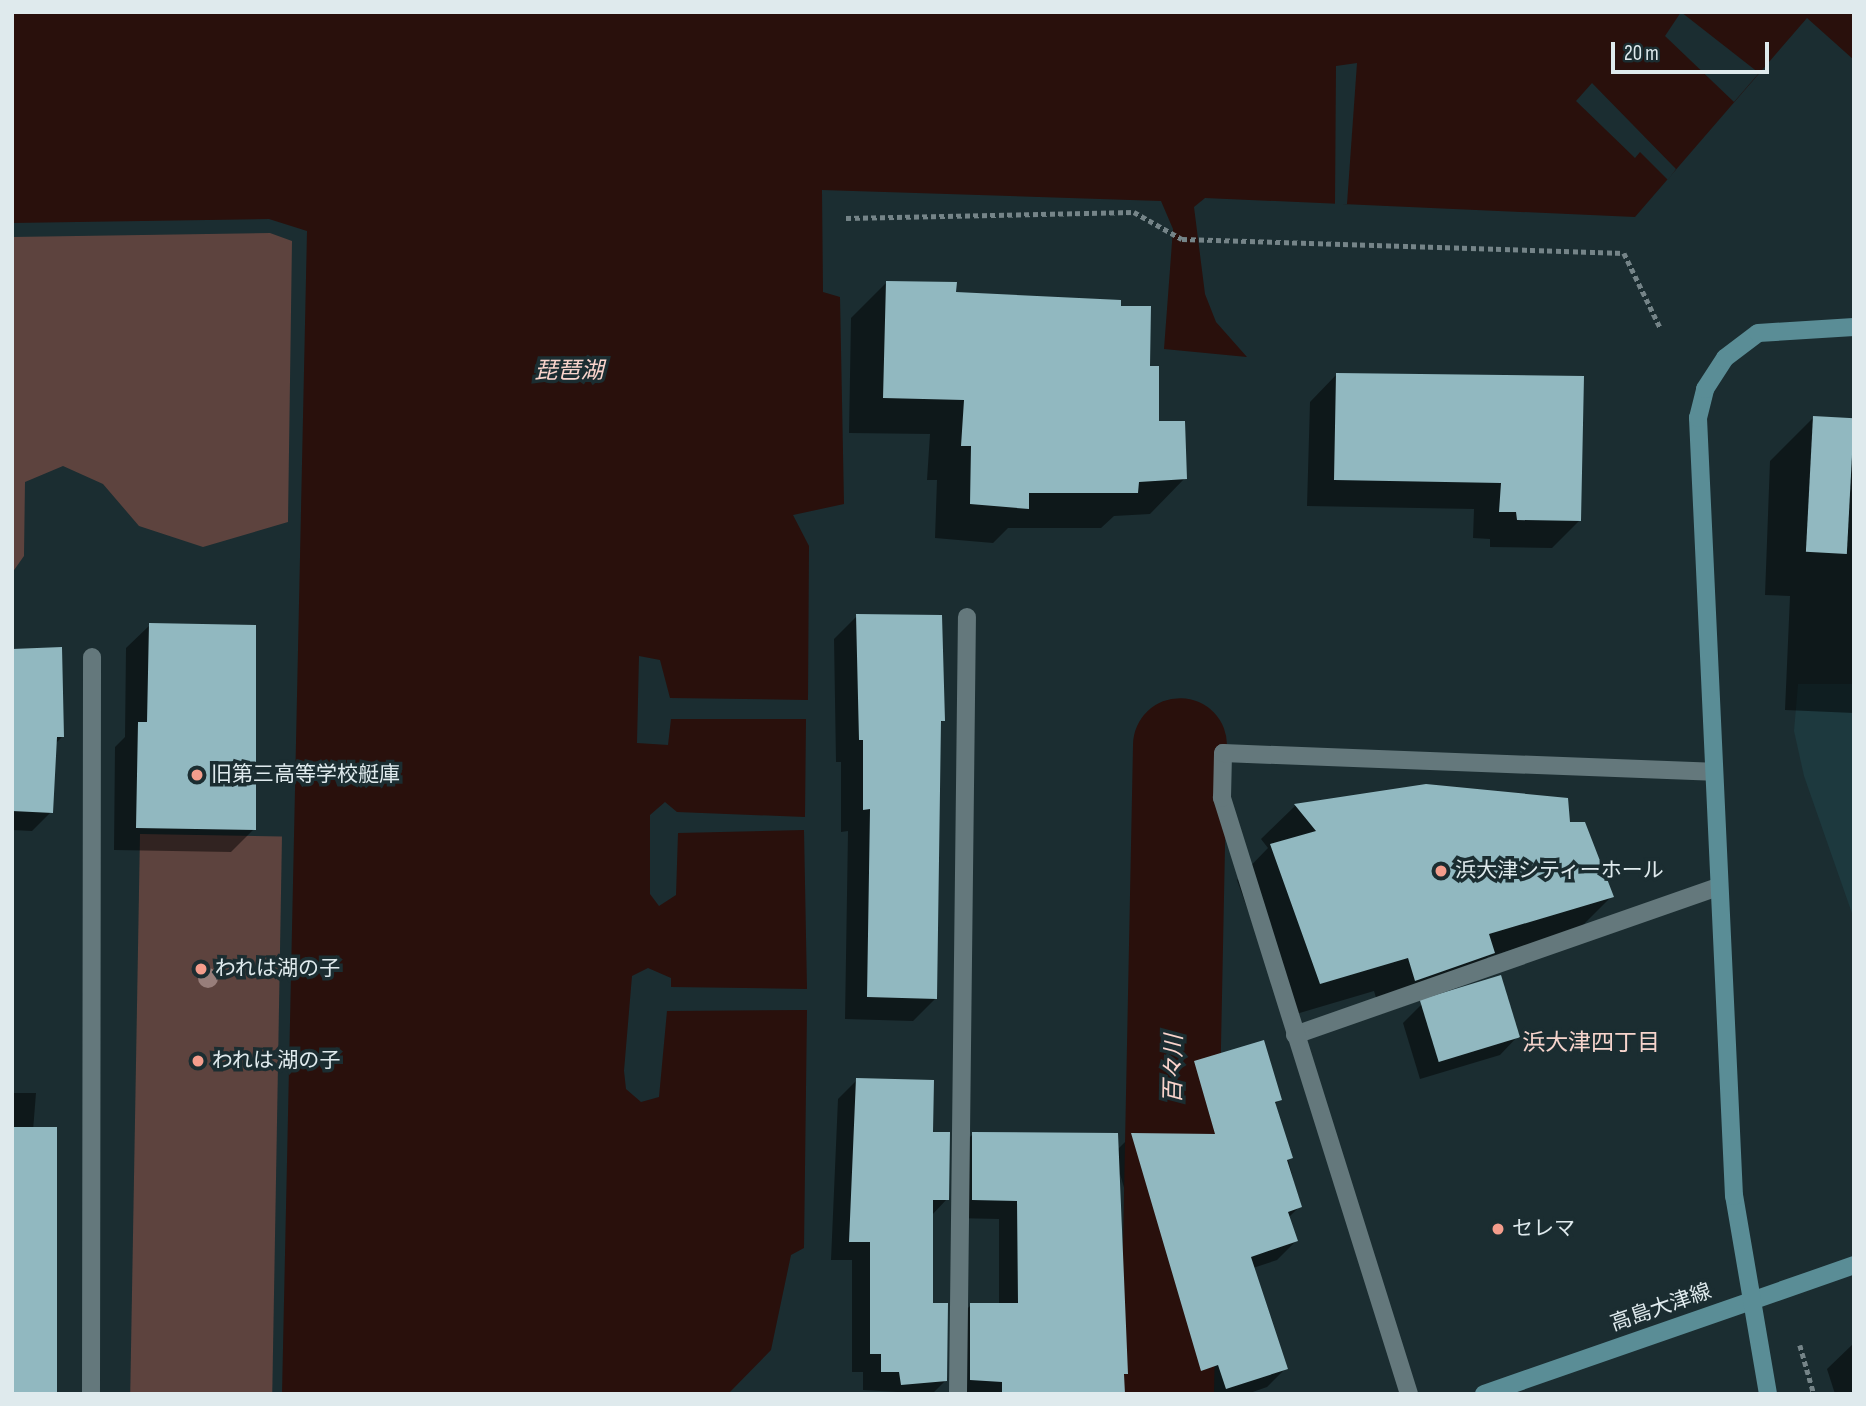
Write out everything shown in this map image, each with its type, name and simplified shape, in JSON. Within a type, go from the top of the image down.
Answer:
[{"type":"street","points":[[1768,1394],[1734,1196],[1698,418],[1705,389],[1725,358],[1758,333],[1854,327]]},
{"type":"street","points":[[958,1394],[967,617]]},
{"type":"street","points":[[92,657],[92,1394]]},
{"type":"street","points":[[1409,1394],[1222,798],[1223,753],[1713,772]]},
{"type":"street","points":[[1295,1035],[1718,887]]},
{"type":"street","name":"高島大津線","points":[[1483,1394],[1854,1265]]},
{"type":"path","points":[[846,218],[1134,212],[1172,235],[1198,238],[1624,253],[1660,327]]},
{"type":"path","points":[[1800,1345],[1814,1394]]},
{"type":"shaded area","points":[[270,233],[292,241],[288,522],[203,547],[139,526],[103,484],[63,466],[25,482],[24,556],[12,573],[12,237]]},
{"type":"shaded area","points":[[1798,684],[1854,684],[1854,919],[1804,776],[1794,731]]},
{"type":"shaded area","points":[[140,834],[282,836],[272,1394],[130,1394]]},
{"type":"water","name":"琵琶湖","points":[[12,12],[1854,12],[1854,60],[1807,18],[1635,217],[1205,198],[1194,207],[1205,294],[1216,322],[1247,357],[1164,349],[1173,229],[1161,201],[822,190],[823,292],[840,297],[844,504],[793,515],[809,546],[808,700],[670,698],[660,660],[639,656],[637,743],[668,745],[671,719],[806,719],[805,817],[677,812],[665,802],[650,815],[650,894],[659,906],[676,895],[678,833],[804,830],[807,989],[671,987],[671,978],[648,968],[632,976],[624,1071],[626,1089],[641,1102],[659,1097],[667,1011],[807,1010],[804,1248],[791,1255],[771,1350],[728,1394],[282,1394],[307,231],[269,219],[12,223]]},
{"type":"pier","points":[[1681,12],[1759,73],[1734,102],[1665,36]]},
{"type":"pier","points":[[1357,63],[1347,204],[1335,204],[1336,66]]},
{"type":"pier","points":[[1592,83],[1676,169],[1668,180],[1640,152],[1635,158],[1576,101]]},
{"type":"building","points":[[886,281],[957,282],[956,292],[1121,300],[1121,306],[1151,306],[1150,366],[1159,366],[1159,421],[1185,421],[1187,479],[1139,482],[1138,493],[1029,493],[1029,509],[970,504],[971,446],[961,446],[964,400],[883,398]]},
{"type":"building","points":[[1336,373],[1584,376],[1581,521],[1517,520],[1516,512],[1499,512],[1501,483],[1334,480]]},
{"type":"building","points":[[1813,416],[1854,418],[1847,554],[1806,552]]},
{"type":"building","points":[[856,614],[942,615],[945,721],[941,721],[937,999],[867,997],[870,809],[863,810],[863,740],[859,740]]},
{"type":"building","points":[[149,623],[256,625],[256,830],[136,828],[138,722],[147,722]]},
{"type":"building","points":[[62,647],[64,737],[57,737],[53,813],[12,811],[12,649]]},
{"type":"building","name":"浜大津シティーホール","points":[[1426,784],[1568,798],[1570,822],[1585,822],[1614,897],[1489,934],[1495,953],[1415,981],[1408,958],[1320,984],[1270,844],[1316,831],[1294,804]]},
{"type":"building","points":[[1501,975],[1520,1037],[1439,1062],[1420,1000]]},
{"type":"building","points":[[1264,1040],[1282,1100],[1275,1102],[1293,1158],[1287,1160],[1302,1207],[1288,1212],[1298,1241],[1251,1257],[1288,1369],[1226,1389],[1218,1365],[1201,1371],[1131,1133],[1215,1134],[1194,1061]]},
{"type":"building","points":[[856,1078],[934,1080],[933,1132],[950,1132],[949,1200],[933,1200],[933,1303],[948,1303],[947,1381],[901,1385],[899,1372],[881,1372],[881,1354],[870,1354],[870,1242],[849,1242]]},
{"type":"building","points":[[12,1127],[57,1127],[57,1394],[12,1394]]},
{"type":"building","points":[[972,1132],[1118,1133],[1128,1374],[1124,1374],[1125,1394],[1002,1394],[1002,1382],[970,1380],[970,1303],[1018,1303],[1017,1201],[972,1200]]},
{"type":"waterway","name":"百々川","points":[[1167,1394],[1180,745]]},
{"type":"place","name":"旧第三高等学校艇庫","points":[[197,775]]},
{"type":"place","name":"浜大津シティーホール","points":[[1441,871]]},
{"type":"place","name":"われは湖の子","points":[[201,969]]},
{"type":"place","name":"われは 湖の子","points":[[198,1061]]},
{"type":"place","name":"セレマ","points":[[1498,1229]]},
{"type":"district","name":"浜大津四丁目","points":[[1591,1043]]}]
